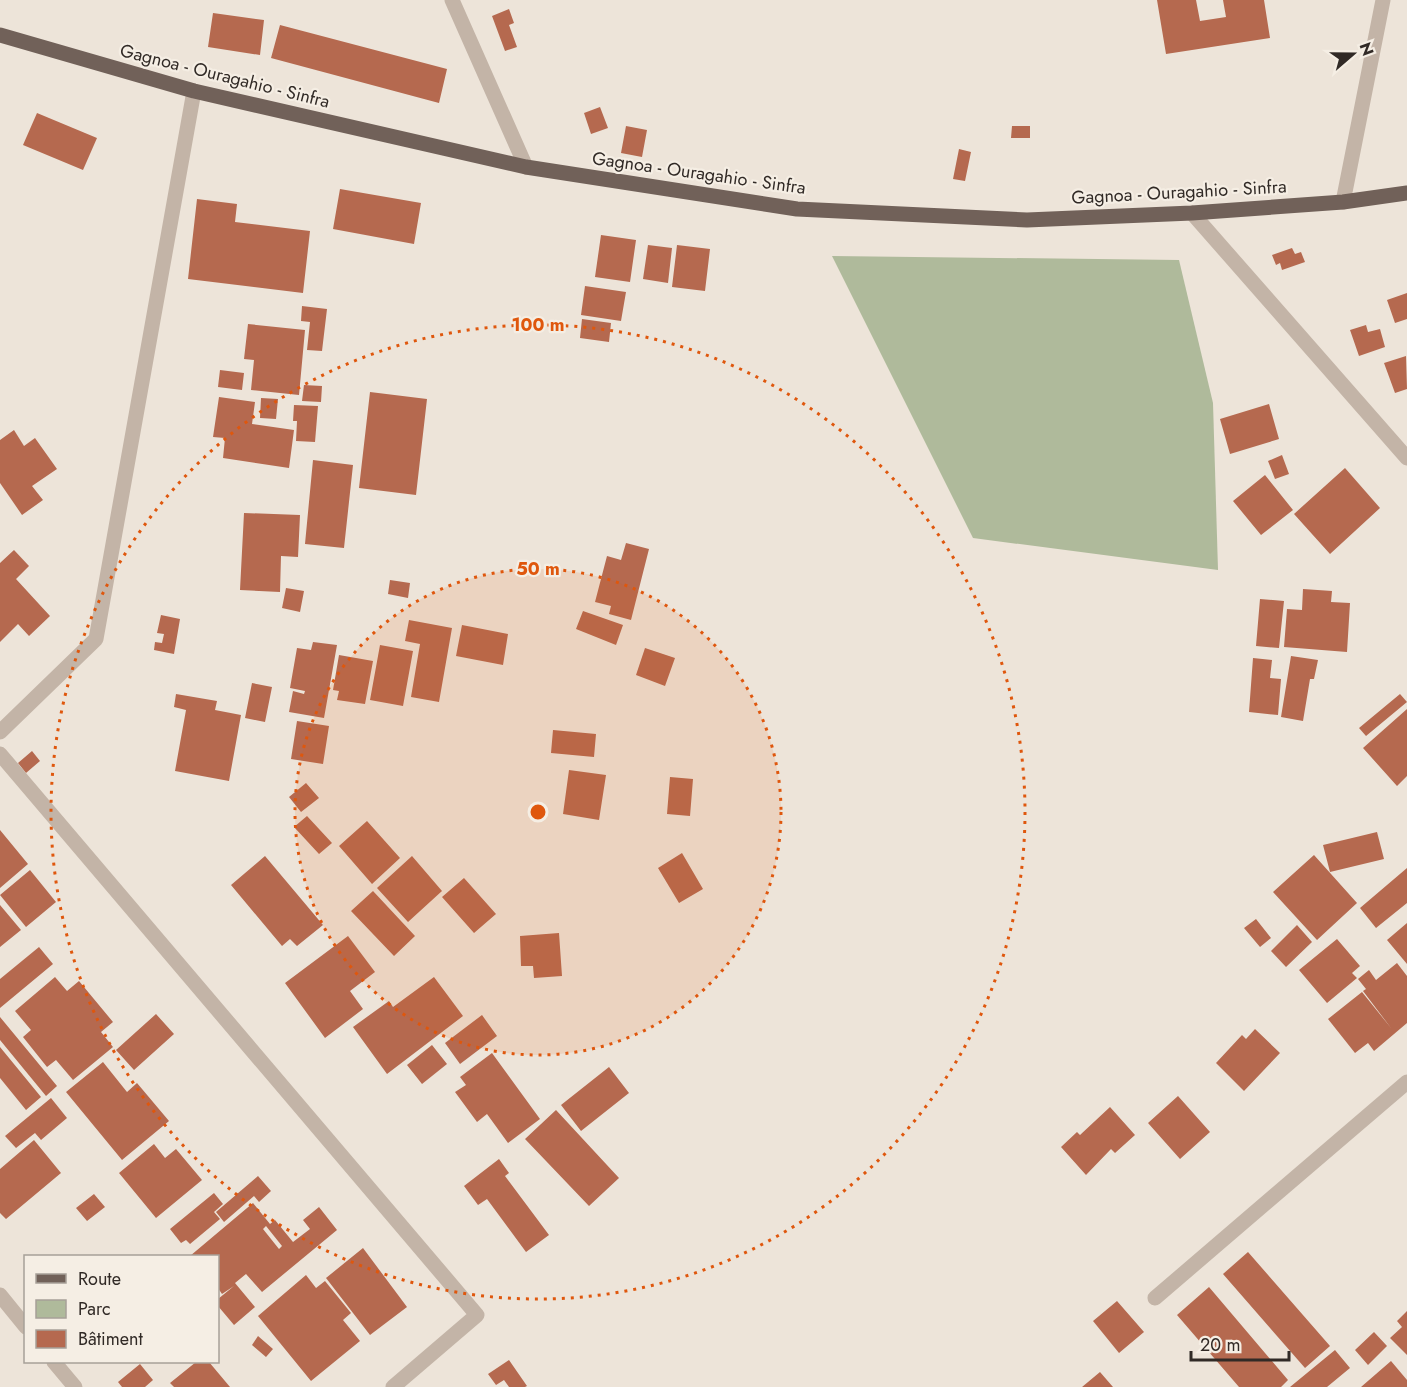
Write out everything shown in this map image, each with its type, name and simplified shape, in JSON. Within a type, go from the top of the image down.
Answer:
[{"type":"main road","name":"Gagnoa - Ouragahio - Sinfra","points":[[0,35],[194,91],[526,167],[797,208],[1027,219],[1192,213],[1343,202],[1407,193]]},
{"type":"street","points":[[452,0],[526,167]]},
{"type":"street","points":[[1343,202],[1383,0]]},
{"type":"street","points":[[0,732],[96,639],[194,91]]},
{"type":"street","points":[[1192,213],[1407,458]]},
{"type":"street","points":[[0,754],[477,1315],[393,1387]]},
{"type":"street","points":[[1155,1298],[1407,1082]]},
{"type":"street","points":[[0,1295],[24,1324]]},
{"type":"street","points":[[55,1363],[75,1387]]},
{"type":"green space","points":[[832,256],[1179,260],[1213,403],[1218,570],[973,538]]},
{"type":"building","points":[[1157,0],[1196,0],[1200,21],[1226,17],[1223,0],[1264,0],[1270,38],[1166,54]]},
{"type":"building","points":[[509,9],[514,23],[509,25],[517,47],[505,51],[492,16]]},
{"type":"building","points":[[213,13],[264,20],[260,55],[208,47]]},
{"type":"building","points":[[280,25],[447,69],[439,103],[271,58]]},
{"type":"building","points":[[600,107],[608,128],[591,134],[584,113]]},
{"type":"building","points":[[37,113],[97,138],[83,170],[23,145]]},
{"type":"building","points":[[626,126],[647,130],[642,157],[621,153]]},
{"type":"building","points":[[1012,126],[1030,126],[1030,138],[1011,138]]},
{"type":"building","points":[[959,149],[971,152],[965,181],[953,179]]},
{"type":"building","points":[[340,189],[421,203],[414,244],[333,229]]},
{"type":"building","points":[[197,199],[237,204],[235,222],[310,231],[303,293],[188,279]]},
{"type":"building","points":[[601,235],[636,240],[630,282],[595,277]]},
{"type":"building","points":[[648,245],[672,248],[668,283],[643,279]]},
{"type":"building","points":[[677,245],[710,249],[705,291],[672,287]]},
{"type":"building","points":[[1292,248],[1295,254],[1301,252],[1305,262],[1282,270],[1280,263],[1276,265],[1272,255]]},
{"type":"building","points":[[585,286],[626,292],[621,321],[581,315]]},
{"type":"building","points":[[1407,293],[1407,319],[1395,323],[1387,300]]},
{"type":"building","points":[[302,306],[327,309],[322,351],[307,350],[310,322],[301,321]]},
{"type":"building","points":[[582,319],[611,323],[609,342],[580,338]]},
{"type":"building","points":[[248,324],[305,330],[299,395],[251,390],[254,360],[244,359]]},
{"type":"building","points":[[1366,325],[1368,332],[1380,329],[1385,347],[1359,356],[1350,330]]},
{"type":"building","points":[[1406,356],[1407,389],[1395,393],[1384,363]]},
{"type":"building","points":[[220,370],[244,373],[242,390],[218,387]]},
{"type":"building","points":[[304,385],[322,386],[321,402],[302,401]]},
{"type":"building","points":[[370,392],[427,399],[416,495],[359,488]]},
{"type":"building","points":[[219,397],[255,402],[252,424],[294,430],[289,468],[223,458],[225,438],[213,437]]},
{"type":"building","points":[[261,398],[278,399],[276,419],[260,418]]},
{"type":"building","points":[[1269,404],[1279,439],[1230,454],[1220,419]]},
{"type":"building","points":[[294,405],[318,406],[315,442],[296,441],[297,421],[293,421]]},
{"type":"building","points":[[14,430],[24,446],[35,438],[57,469],[32,486],[43,500],[22,515],[0,483],[0,440]]},
{"type":"building","points":[[1282,455],[1289,474],[1275,479],[1268,461]]},
{"type":"building","points":[[313,460],[353,465],[344,548],[305,544]]},
{"type":"building","points":[[1345,468],[1380,508],[1330,554],[1294,514]]},
{"type":"building","points":[[1265,475],[1293,510],[1261,535],[1233,501]]},
{"type":"building","points":[[244,513],[300,515],[298,557],[281,556],[280,592],[240,590]]},
{"type":"building","points":[[626,543],[649,549],[631,620],[609,614],[611,606],[595,602],[607,556],[621,560]]},
{"type":"building","points":[[14,550],[29,566],[16,579],[50,616],[29,636],[18,624],[0,642],[0,563]]},
{"type":"building","points":[[390,580],[410,583],[408,598],[388,594]]},
{"type":"building","points":[[286,588],[304,591],[300,612],[282,608]]},
{"type":"building","points":[[1303,589],[1332,591],[1331,602],[1350,603],[1347,652],[1284,647],[1287,609],[1302,610]]},
{"type":"building","points":[[1260,599],[1284,601],[1279,648],[1256,646]]},
{"type":"building","points":[[583,611],[623,625],[616,645],[576,629]]},
{"type":"building","points":[[161,615],[180,619],[174,654],[154,650],[155,642],[162,643],[164,634],[157,633]]},
{"type":"building","points":[[409,620],[452,628],[439,702],[411,697],[420,644],[405,641]]},
{"type":"building","points":[[462,625],[508,634],[503,665],[456,656]]},
{"type":"building","points":[[313,642],[337,645],[324,718],[289,712],[293,691],[304,694],[305,691],[290,688],[297,648],[311,650]]},
{"type":"building","points":[[380,645],[413,651],[403,706],[370,700]]},
{"type":"building","points":[[645,648],[675,658],[665,686],[636,675]]},
{"type":"building","points":[[339,655],[373,661],[365,704],[337,700],[339,691],[333,690]]},
{"type":"building","points":[[1291,656],[1318,660],[1314,679],[1310,679],[1303,721],[1281,717]]},
{"type":"building","points":[[1253,658],[1272,660],[1270,678],[1281,679],[1278,715],[1249,712]]},
{"type":"building","points":[[252,683],[272,687],[265,722],[245,718]]},
{"type":"building","points":[[176,694],[217,701],[215,710],[241,715],[229,781],[175,771],[186,710],[174,707]]},
{"type":"building","points":[[1400,694],[1407,702],[1366,736],[1359,728]]},
{"type":"building","points":[[1407,709],[1407,776],[1397,786],[1363,748]]},
{"type":"building","points":[[297,721],[329,726],[323,764],[291,759]]},
{"type":"building","points":[[553,730],[596,734],[594,757],[551,753]]},
{"type":"building","points":[[32,751],[40,761],[26,773],[18,763]]},
{"type":"building","points":[[569,770],[606,775],[599,820],[563,814]]},
{"type":"building","points":[[670,777],[693,779],[690,816],[667,814]]},
{"type":"building","points":[[306,783],[319,798],[301,812],[289,797]]},
{"type":"building","points":[[307,816],[332,843],[319,854],[294,827]]},
{"type":"building","points":[[367,821],[400,858],[372,884],[339,846]]},
{"type":"building","points":[[0,830],[28,864],[0,888]]},
{"type":"building","points":[[1377,832],[1384,859],[1330,872],[1323,845]]},
{"type":"building","points":[[682,853],[703,889],[679,903],[658,868]]},
{"type":"building","points":[[1314,855],[1357,903],[1317,940],[1273,892]]},
{"type":"building","points":[[265,856],[323,925],[297,946],[290,939],[282,946],[231,885]]},
{"type":"building","points":[[412,856],[442,891],[408,922],[377,888]]},
{"type":"building","points":[[1407,868],[1407,903],[1376,928],[1360,908]]},
{"type":"building","points":[[30,870],[56,902],[26,927],[0,895]]},
{"type":"building","points":[[464,878],[496,914],[474,933],[442,897]]},
{"type":"building","points":[[373,891],[415,936],[394,956],[351,911]]},
{"type":"building","points":[[0,905],[21,930],[0,947]]},
{"type":"building","points":[[1256,919],[1271,938],[1260,947],[1244,928]]},
{"type":"building","points":[[1407,923],[1407,964],[1387,940]]},
{"type":"building","points":[[1297,925],[1312,942],[1286,967],[1271,951]]},
{"type":"building","points":[[559,933],[562,976],[534,978],[533,966],[521,966],[520,936]]},
{"type":"building","points":[[348,936],[375,972],[350,991],[363,1009],[325,1038],[285,983]]},
{"type":"building","points":[[1337,939],[1360,966],[1352,973],[1357,978],[1327,1003],[1299,970]]},
{"type":"building","points":[[39,947],[53,964],[0,1008],[0,979]]},
{"type":"building","points":[[1397,963],[1407,976],[1407,1023],[1374,1051],[1368,1043],[1355,1053],[1328,1019],[1362,992],[1391,1028],[1363,991],[1366,989],[1358,979],[1369,970],[1376,980]]},
{"type":"building","points":[[55,977],[67,991],[79,981],[113,1022],[101,1032],[113,1047],[73,1080],[56,1060],[47,1067],[23,1037],[31,1030],[15,1011]]},
{"type":"building","points":[[434,977],[463,1016],[387,1074],[353,1027],[389,1001],[393,1007]]},
{"type":"building","points":[[156,1014],[174,1034],[134,1070],[116,1050]]},
{"type":"building","points":[[482,1015],[497,1036],[460,1064],[445,1043]]},
{"type":"building","points":[[0,1017],[57,1086],[46,1096],[0,1040]]},
{"type":"building","points":[[1255,1029],[1280,1053],[1244,1091],[1216,1063],[1242,1035],[1246,1039]]},
{"type":"building","points":[[432,1045],[447,1064],[422,1084],[407,1065]]},
{"type":"building","points":[[0,1047],[41,1097],[26,1110],[0,1078]]},
{"type":"building","points":[[492,1053],[540,1119],[508,1143],[487,1114],[477,1122],[455,1092],[466,1085],[460,1077]]},
{"type":"building","points":[[103,1062],[127,1092],[137,1083],[169,1121],[122,1160],[66,1092]]},
{"type":"building","points":[[609,1067],[629,1093],[581,1131],[561,1105]]},
{"type":"building","points":[[1178,1096],[1210,1132],[1180,1159],[1148,1123]]},
{"type":"building","points":[[51,1098],[67,1118],[41,1140],[35,1133],[16,1148],[5,1136]]},
{"type":"building","points":[[1110,1107],[1135,1135],[1115,1153],[1111,1149],[1086,1175],[1061,1147],[1077,1132],[1080,1135]]},
{"type":"building","points":[[556,1110],[619,1178],[589,1206],[525,1139]]},
{"type":"building","points":[[34,1140],[61,1173],[6,1219],[0,1213],[0,1169]]},
{"type":"building","points":[[154,1144],[165,1158],[176,1149],[202,1180],[156,1218],[119,1173]]},
{"type":"building","points":[[499,1159],[509,1173],[505,1176],[549,1235],[526,1252],[487,1199],[478,1205],[464,1186]]},
{"type":"building","points":[[258,1176],[271,1191],[259,1202],[254,1196],[224,1222],[216,1212]]},
{"type":"building","points":[[214,1193],[223,1204],[214,1212],[220,1219],[190,1244],[186,1240],[181,1243],[170,1229]]},
{"type":"building","points":[[94,1194],[105,1207],[87,1221],[76,1208]]},
{"type":"building","points":[[253,1203],[270,1224],[275,1220],[293,1242],[310,1229],[303,1220],[319,1207],[337,1230],[262,1292],[246,1274],[235,1283],[255,1307],[234,1325],[219,1307],[219,1298],[234,1286],[222,1294],[219,1290],[219,1255],[191,1255]],"holes":[[[266,1226],[282,1246],[279,1249],[263,1229]]]},
{"type":"building","points":[[363,1248],[407,1307],[370,1335],[326,1278]]},
{"type":"building","points":[[1248,1252],[1330,1346],[1305,1368],[1223,1274]]},
{"type":"building","points":[[306,1275],[316,1288],[325,1281],[351,1313],[343,1320],[360,1341],[311,1381],[258,1316]]},
{"type":"building","points":[[1209,1287],[1288,1380],[1281,1387],[1239,1387],[1177,1315]]},
{"type":"building","points":[[1117,1301],[1144,1332],[1119,1353],[1093,1321]]},
{"type":"building","points":[[1407,1311],[1407,1355],[1390,1338],[1402,1327],[1397,1321]]},
{"type":"building","points":[[1374,1332],[1387,1346],[1368,1365],[1355,1350]]},
{"type":"building","points":[[258,1336],[273,1349],[266,1357],[252,1345]]},
{"type":"building","points":[[1335,1350],[1350,1368],[1327,1387],[1290,1387]]},
{"type":"building","points":[[509,1360],[527,1386],[509,1387],[504,1380],[496,1385],[488,1374]]},
{"type":"building","points":[[1391,1361],[1407,1380],[1407,1387],[1361,1387]]},
{"type":"building","points":[[195,1363],[210,1363],[230,1387],[174,1387],[170,1383]]},
{"type":"building","points":[[140,1364],[153,1380],[145,1387],[122,1387],[118,1382]]},
{"type":"building","points":[[1100,1372],[1113,1387],[1082,1387]]}]
